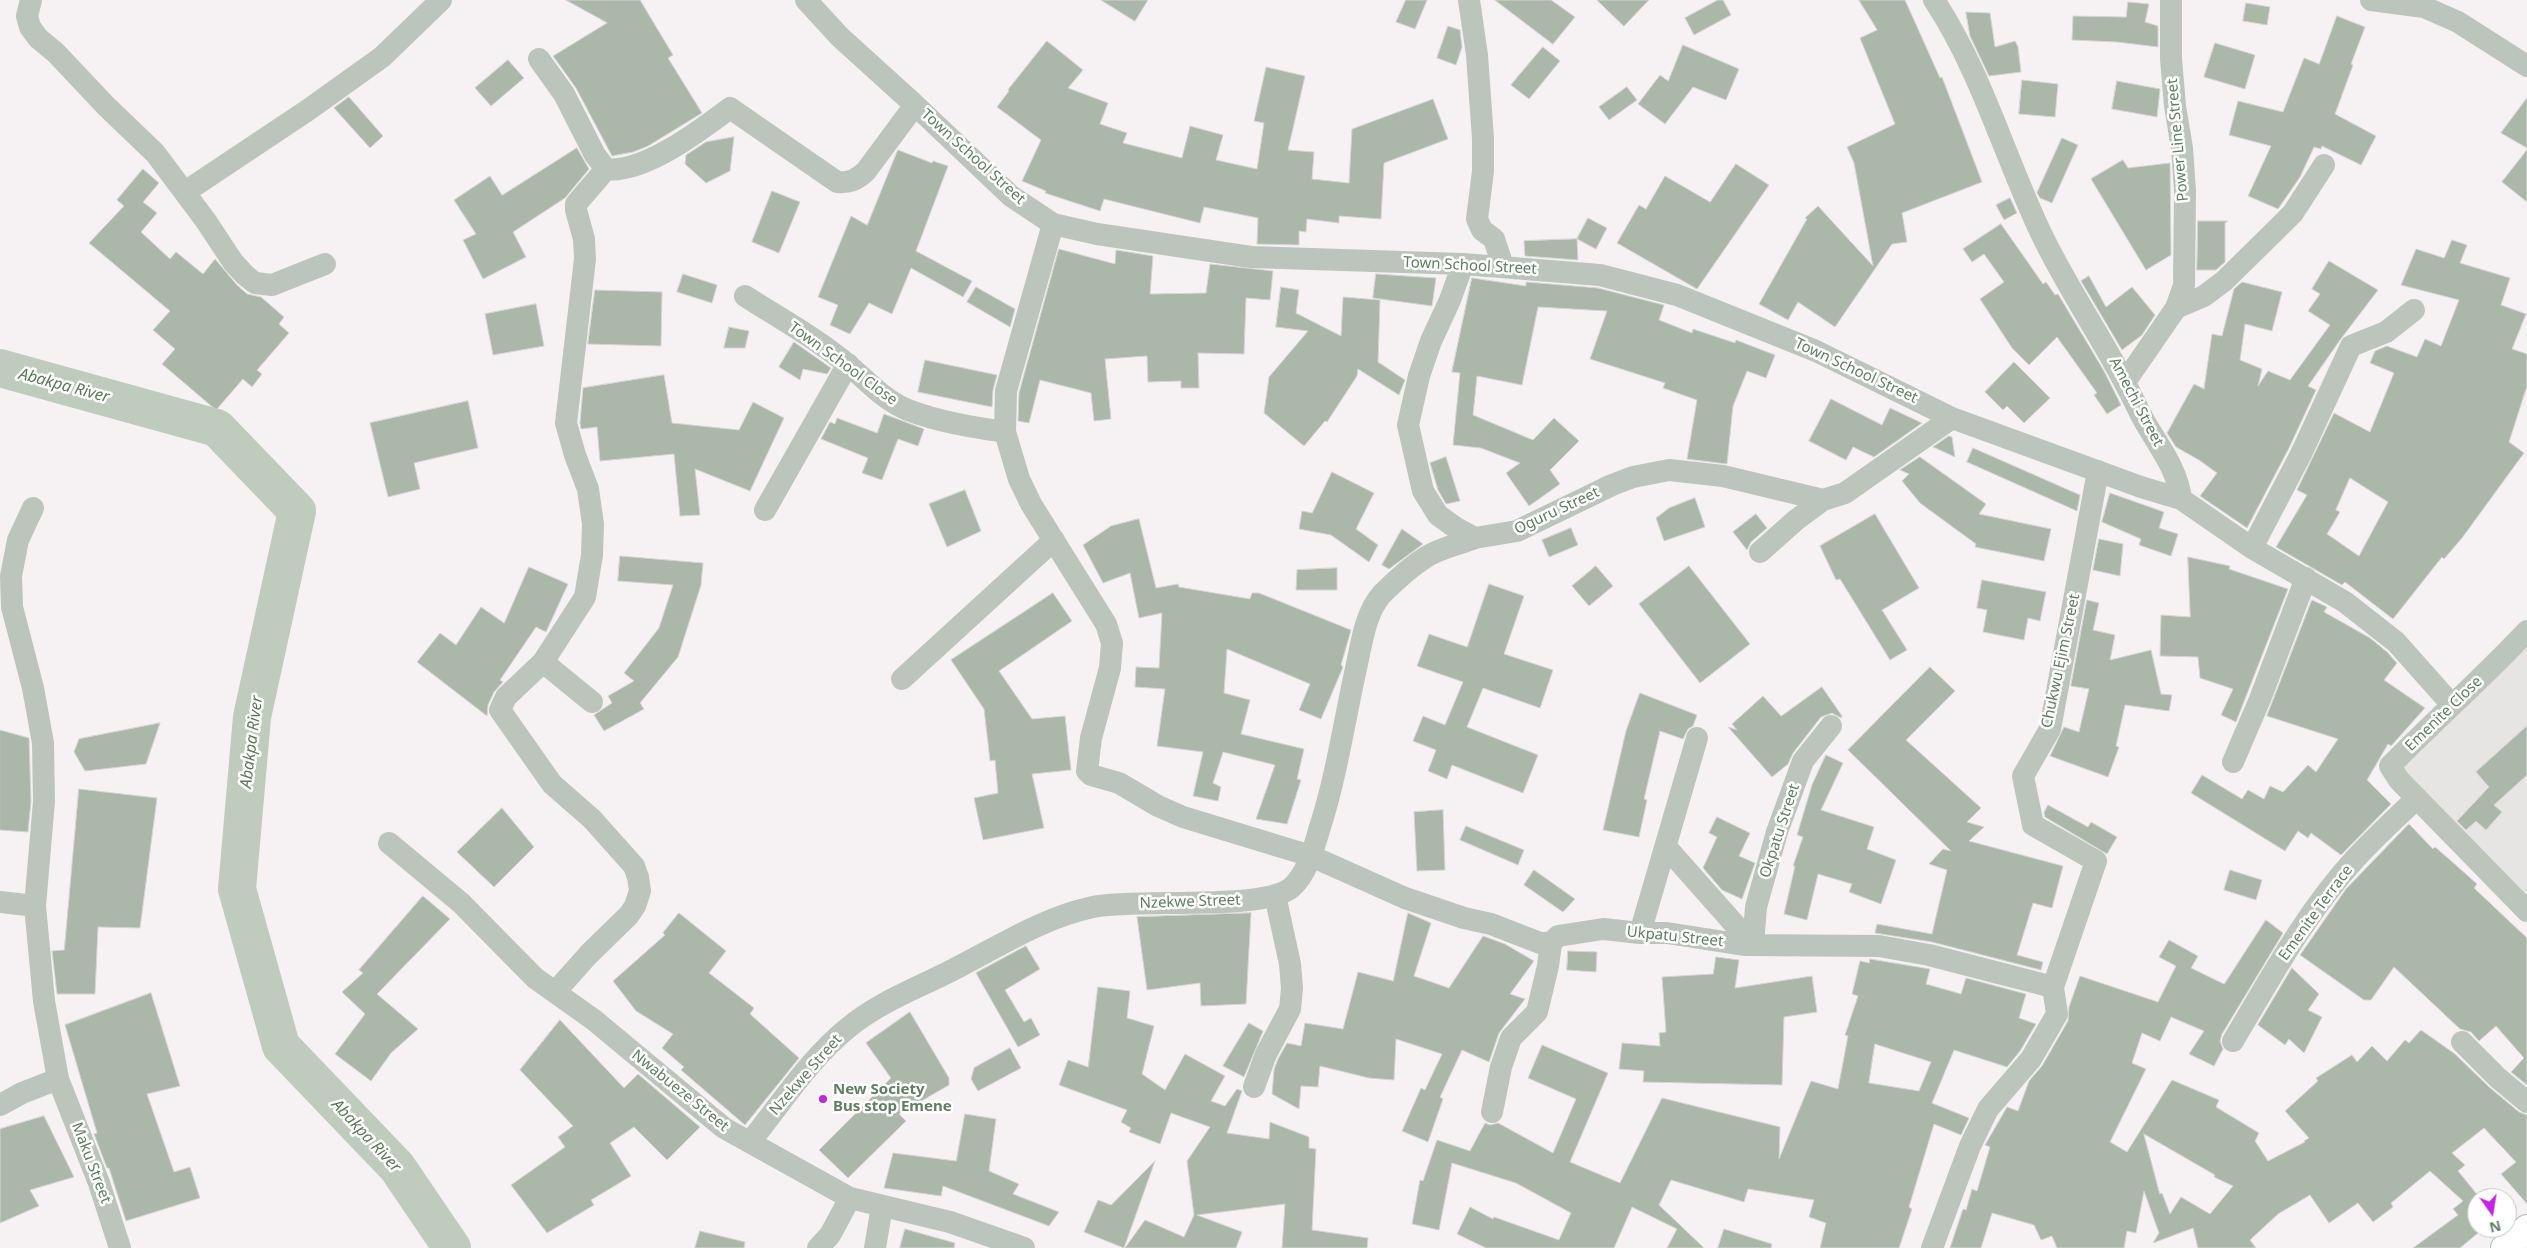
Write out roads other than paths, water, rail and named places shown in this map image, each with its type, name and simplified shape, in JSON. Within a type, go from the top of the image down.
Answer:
[{"type":"main road","points":[[2505,1248],[2527,1229]]},
{"type":"street","points":[[31,0],[27,16],[30,27],[38,38],[56,53],[106,106],[140,137],[185,192],[233,262],[255,283],[272,284],[325,264]]},
{"type":"street","points":[[185,192],[308,110],[382,57],[441,0]]},
{"type":"street","name":"Town School Street","points":[[806,0],[840,37],[1011,196],[1053,224],[1097,234],[1251,257],[1503,266],[1600,275],[1677,295],[1816,351],[1952,418],[2141,487],[2181,499]]},
{"type":"street","points":[[1469,0],[1477,55],[1483,139],[1483,171],[1477,219],[1482,230],[1494,239],[1503,266]]},
{"type":"street","name":"Amechi Street","points":[[1934,0],[1960,44],[2040,232],[2125,382],[2150,432],[2170,461],[2179,485],[2181,499]]},
{"type":"street","name":"Power Line Street","points":[[2125,382],[2176,308],[2184,286],[2185,191],[2182,148],[2175,106],[2171,59],[2171,0]]},
{"type":"street","points":[[2371,0],[2424,7],[2458,22],[2527,66]]},
{"type":"street","points":[[539,59],[564,94],[595,155],[606,170],[618,171],[659,155],[695,135],[730,108],[836,182],[847,182],[858,179],[866,171],[915,105]]},
{"type":"street","points":[[2176,308],[2204,296],[2224,281],[2293,213],[2324,165]]},
{"type":"street","points":[[556,991],[589,954],[629,915],[635,906],[640,891],[634,866],[592,819],[552,784],[500,710],[506,697],[543,662],[585,597],[592,555],[593,524],[588,489],[574,455],[566,423],[585,260],[584,239],[576,204],[606,170]]},
{"type":"street","points":[[1053,224],[1006,391],[1005,432],[1019,478],[1031,504],[1106,624],[1112,643],[1110,668],[1091,738],[1087,771],[1091,776],[1119,783],[1158,806],[1182,816],[1312,856],[1406,898],[1464,918],[1491,924],[1540,943],[1550,943],[1548,966],[1537,1012],[1511,1038],[1502,1067],[1492,1112]]},
{"type":"street","points":[[1463,264],[1450,300],[1430,341],[1419,376],[1408,424],[1423,491],[1438,515],[1456,528],[1475,538]]},
{"type":"street","name":"Town School Close","points":[[745,296],[814,340],[848,364],[873,389],[907,409],[967,427],[1005,432]]},
{"type":"street","points":[[2252,548],[2301,454],[2351,346],[2386,332],[2414,310]]},
{"type":"street","points":[[765,510],[848,364]]},
{"type":"street","points":[[1760,552],[1796,520],[1823,500],[1845,493],[1952,418]]},
{"type":"street","name":"Oguru Street","points":[[1475,538],[1517,531],[1612,485],[1633,477],[1669,470],[1723,476],[1823,500]]},
{"type":"street","name":"Chukwu Ejim Street","points":[[1932,1248],[1970,1146],[1988,1108],[2031,1059],[2057,1014],[2053,987],[2096,861],[2033,826],[2024,790],[2023,776],[2050,730],[2098,471]]},
{"type":"street","points":[[2181,499],[2252,548],[2345,602],[2396,642],[2452,705]]},
{"type":"street","name":"Maku Street","points":[[32,508],[18,540],[11,576],[12,607],[33,688],[43,743],[44,801],[35,906],[44,1001],[58,1079],[99,1183],[120,1248]]},
{"type":"street","name":"Nzekwe Street","points":[[750,1142],[787,1093],[826,1049],[849,1027],[882,1005],[1052,918],[1094,907],[1147,902],[1252,900],[1276,895],[1290,888],[1312,856],[1326,808],[1363,641],[1374,606],[1383,594],[1427,556],[1475,538]]},
{"type":"street","points":[[902,679],[1054,540]]},
{"type":"street","points":[[2233,762],[2260,699],[2306,578]]},
{"type":"street","name":"Emenite Close","points":[[2417,798],[2390,766],[2489,671],[2527,631]]},
{"type":"street","points":[[543,662],[592,702]]},
{"type":"street","name":"Okpatu Street","points":[[1753,945],[1756,906],[1777,832],[1803,761],[1831,726]]},
{"type":"street","points":[[1640,933],[1667,848],[1698,738]]},
{"type":"street","points":[[2417,798],[2527,911]]},
{"type":"street","name":"Emenite Terrace","points":[[2233,1042],[2284,954],[2307,920],[2353,861],[2417,798]]},
{"type":"street","name":"Nwabueze Street","points":[[389,843],[462,903],[535,978],[556,991],[594,1020],[724,1128],[850,1198],[950,1222],[1024,1248]]},
{"type":"street","points":[[1667,848],[1753,945]]},
{"type":"street","points":[[1254,1086],[1266,1054],[1290,1009],[1292,988],[1290,964],[1276,895]]},
{"type":"street","points":[[0,902],[35,906]]},
{"type":"street","name":"Ukpatu Street","points":[[1550,943],[1558,936],[1603,929],[1640,933],[1668,933],[1753,945],[1879,946],[1929,955],[2053,987]]},
{"type":"street","points":[[2462,1042],[2527,1102]]},
{"type":"street","points":[[0,1105],[22,1093],[58,1079]]},
{"type":"street","points":[[818,1248],[830,1235],[850,1198]]},
{"type":"street","points":[[875,1248],[882,1206]]},
{"type":"waterway","name":"Abakpa River","points":[[0,368],[217,428],[297,511],[252,717],[237,889],[281,1046],[397,1167],[452,1248]]},
{"type":"place","name":"New Society Bus stop Emene","points":[[823,1099]]}]
